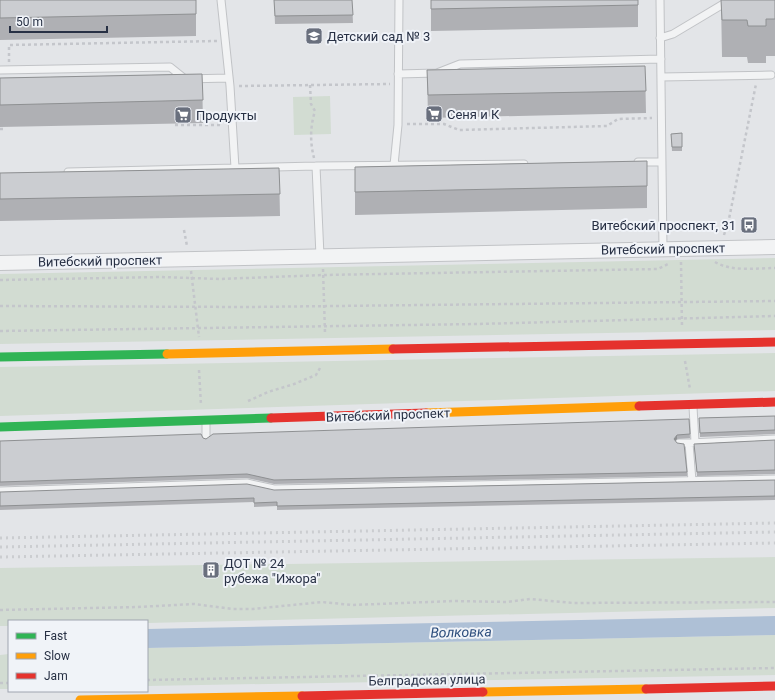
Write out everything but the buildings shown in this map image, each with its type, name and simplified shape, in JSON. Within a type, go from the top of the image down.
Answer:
[{"type":"main road","points":[[0,357],[775,342]]},
{"type":"main road","name":"Витебский проспект","points":[[0,427],[775,402]]},
{"type":"main road","name":"Белградская улица","points":[[80,700],[389,697],[775,686]]},
{"type":"street","name":"Витебский проспект","points":[[0,263],[775,247]]},
{"type":"lane","points":[[221,0],[230,86],[235,168]]},
{"type":"lane","points":[[394,165],[398,125],[399,0]]},
{"type":"lane","points":[[660,0],[663,249]]},
{"type":"lane","points":[[660,38],[674,34],[730,0]]},
{"type":"lane","points":[[398,74],[437,73],[460,64],[660,59]]},
{"type":"lane","points":[[0,70],[170,67],[185,79],[229,78]]},
{"type":"lane","points":[[661,76],[771,75]]},
{"type":"lane","points":[[632,162],[662,162]]},
{"type":"lane","points":[[61,172],[316,166],[535,164]]},
{"type":"lane","points":[[316,166],[320,256]]},
{"type":"lane","points":[[692,481],[693,405]]},
{"type":"lane","points":[[206,420],[206,438]]},
{"type":"lane","points":[[679,443],[775,440]]},
{"type":"lane","points":[[0,491],[207,481],[246,483],[274,490],[775,479]]},
{"type":"path","points":[[9,70],[9,45],[225,40]]},
{"type":"path","points":[[729,219],[758,76]]},
{"type":"path","points":[[230,86],[398,83]]},
{"type":"path","points":[[310,85],[311,104],[315,111],[311,123],[311,146]]},
{"type":"path","points":[[398,125],[444,124],[459,130],[606,126],[618,119],[661,118]]},
{"type":"path","points":[[175,125],[233,125]]},
{"type":"path","points":[[0,129],[5,129]]},
{"type":"path","points":[[184,230],[198,328],[200,353],[199,387],[201,407],[206,420]]},
{"type":"path","points":[[0,280],[160,277],[192,278],[658,269],[670,263],[688,262]]},
{"type":"path","points":[[708,262],[738,268],[775,268]]},
{"type":"path","points":[[0,306],[195,307],[775,301]]},
{"type":"path","points":[[0,331],[478,324],[775,316]]},
{"type":"path","points":[[0,610],[143,607],[194,604],[233,609],[322,602],[352,605],[468,600],[507,602],[530,599],[573,603],[775,602]]},
{"type":"path","points":[[148,680],[775,668]]},
{"type":"shaded area","points":[[330,96],[331,134],[294,135],[293,97]]},
{"type":"shaded area","points":[[775,258],[775,330],[0,344],[0,274]]},
{"type":"shaded area","points":[[775,353],[775,391],[0,416],[0,367]]},
{"type":"shaded area","points":[[775,557],[775,608],[148,623],[148,620],[8,620],[8,626],[0,626],[0,568]]},
{"type":"shaded area","points":[[775,635],[775,675],[148,686],[148,648]]},
{"type":"shaded area","points":[[8,654],[8,689],[0,689],[0,655]]},
{"type":"water","name":"Волковка","points":[[775,616],[775,635],[148,648],[148,629]]},
{"type":"railway","points":[[0,538],[775,523]]},
{"type":"railway","points":[[0,547],[775,532]]},
{"type":"railway","points":[[0,557],[775,543]]},
{"type":"traffic: fast","points":[[0,357],[167,354]]},
{"type":"traffic: fast","points":[[0,427],[271,418]]},
{"type":"traffic: slow","points":[[167,354],[393,349]]},
{"type":"traffic: slow","points":[[426,413],[639,406]]},
{"type":"traffic: slow","points":[[483,692],[646,689]]},
{"type":"traffic: slow","points":[[80,700],[302,696]]},
{"type":"traffic: jam","points":[[393,349],[775,342]]},
{"type":"traffic: jam","points":[[639,406],[775,402]]},
{"type":"traffic: jam","points":[[271,418],[426,413]]},
{"type":"traffic: jam","points":[[646,689],[775,686]]},
{"type":"traffic: jam","points":[[302,696],[483,692]]},
{"type":"place","name":"Детский сад № 3","points":[[314,36]]},
{"type":"place","name":"Сеня и К","points":[[434,114]]},
{"type":"place","name":"Продукты","points":[[183,115]]},
{"type":"place","name":"Витебский проспект, 31","points":[[749,225]]},
{"type":"place","name":"ДОТ № 24 рубежа \"Ижора\"","points":[[211,570]]}]
